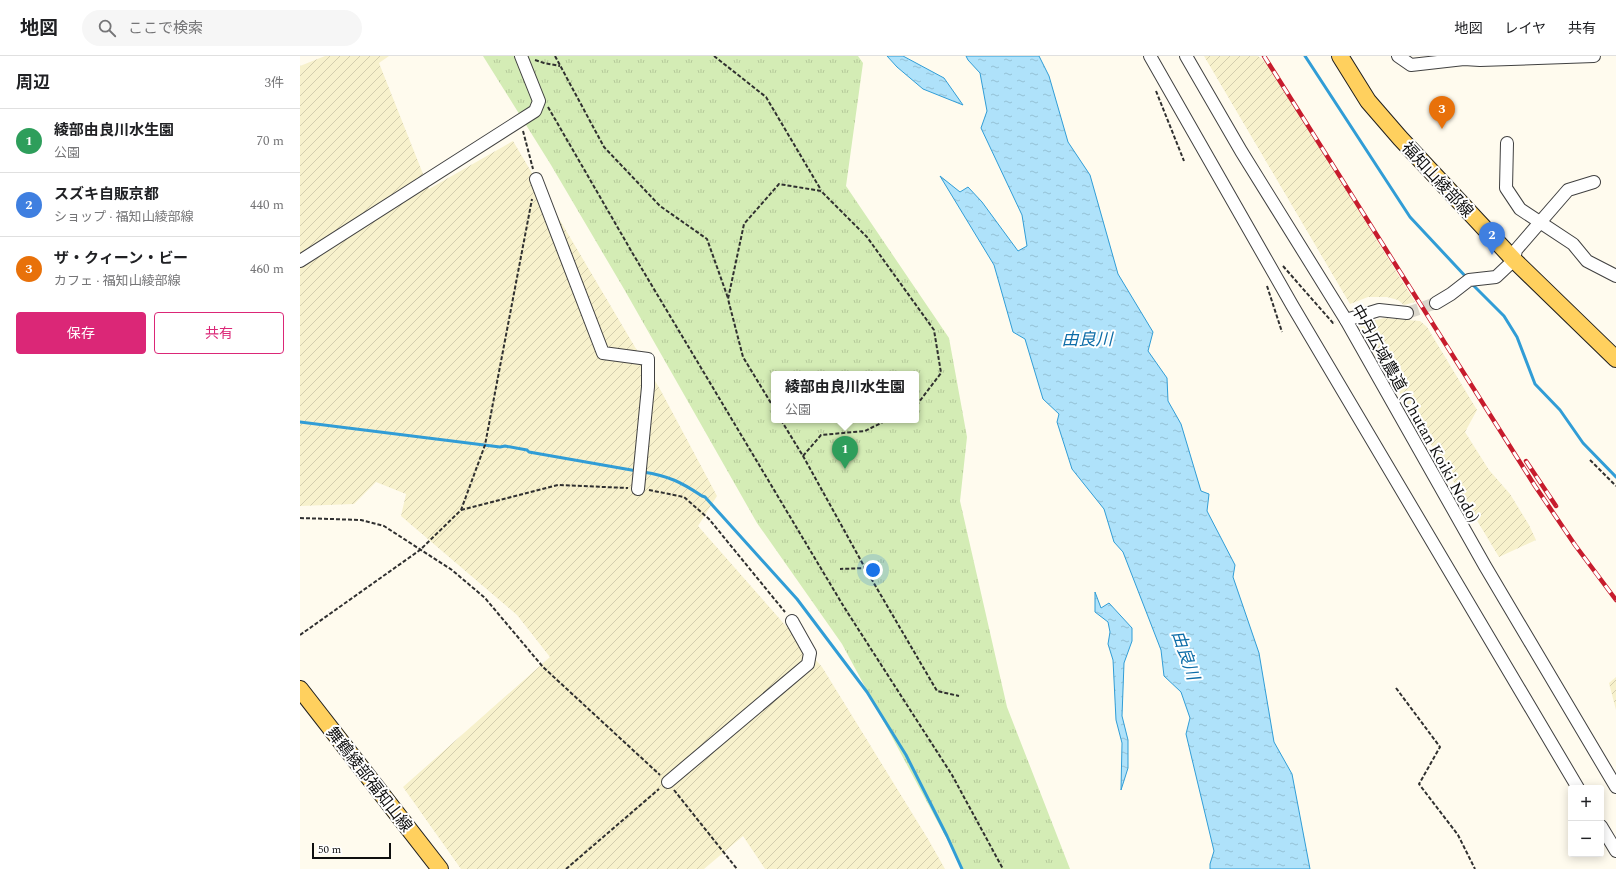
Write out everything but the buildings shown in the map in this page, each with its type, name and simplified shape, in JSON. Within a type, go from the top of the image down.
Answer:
[{"type":"main road","name":"福知山綾部線","points":[[1340,56],[1368,101],[1400,138],[1514,260],[1616,359]]},
{"type":"main road","name":"舞鶴綾部福知山線","points":[[300,688],[440,869]]},
{"type":"street","points":[[1150,56],[1292,305],[1576,785]]},
{"type":"street","name":"中丹広域農道 (Chutan Koiki Nodo)","points":[[1186,56],[1241,151],[1346,320],[1485,566],[1616,787]]},
{"type":"street","points":[[1398,56],[1411,65],[1464,59],[1480,60],[1594,56]]},
{"type":"street","points":[[300,261],[535,111],[540,101],[527,57]]},
{"type":"street","points":[[1507,143],[1506,188],[1520,209],[1573,244],[1587,261],[1616,276]]},
{"type":"street","points":[[536,179],[603,353],[648,359],[648,387],[638,489]]},
{"type":"street","points":[[1436,303],[1470,280],[1496,277],[1514,260],[1516,250],[1568,190],[1594,182]]},
{"type":"street","points":[[1346,320],[1379,310],[1407,313]]},
{"type":"street","points":[[668,782],[808,664],[810,653],[792,621]]},
{"type":"street","points":[[1604,831],[1616,851]]},
{"type":"path","points":[[555,56],[604,147],[660,206],[707,239],[728,299],[743,357],[771,403]]},
{"type":"path","points":[[714,56],[766,98],[821,191],[867,237],[934,330],[940,373],[919,402]]},
{"type":"path","points":[[527,57],[544,64],[560,66]]},
{"type":"path","points":[[1156,90],[1184,161]]},
{"type":"path","points":[[547,106],[633,254],[844,607],[952,775],[1003,869]]},
{"type":"path","points":[[300,635],[420,550],[461,510],[485,445],[536,179],[520,120]]},
{"type":"path","points":[[728,299],[744,224],[779,184],[821,191]]},
{"type":"path","points":[[783,423],[937,691],[959,696]]},
{"type":"path","points":[[803,456],[821,435],[865,431],[881,423]]},
{"type":"path","points":[[1590,460],[1616,486]]},
{"type":"path","points":[[461,510],[558,486],[613,486],[658,491],[684,497],[709,519],[792,621]]},
{"type":"path","points":[[300,518],[361,520],[384,526],[452,570],[485,598],[543,667],[668,782],[737,869]]},
{"type":"path","points":[[840,569],[865,568]]},
{"type":"path","points":[[1396,688],[1440,747],[1419,784],[1458,835],[1476,869]]},
{"type":"path","points":[[566,869],[668,782]]},
{"type":"shaded area","points":[[325,56],[389,56],[379,63],[429,189],[513,141],[661,391],[717,496],[698,526],[822,667],[945,869],[765,869],[743,836],[704,869],[461,869],[403,787],[550,657],[517,615],[401,516],[406,494],[376,482],[354,504],[300,506],[300,66]]},
{"type":"shaded area","points":[[1204,56],[1258,56],[1269,65],[1415,302],[1404,305],[1398,300],[1387,297],[1368,297],[1350,304]]},
{"type":"shaded area","points":[[1384,318],[1420,321],[1427,327],[1477,410],[1465,432],[1489,470],[1510,494],[1529,525],[1536,540],[1499,557],[1359,325]]},
{"type":"shaded area","points":[[1616,677],[1616,710],[1609,683]]},
{"type":"green space","points":[[483,56],[858,56],[863,63],[846,186],[949,338],[967,437],[960,501],[1007,707],[1070,869],[963,869],[842,644],[757,523],[624,289],[551,165]]},
{"type":"water","points":[[887,56],[903,56],[944,78],[963,105],[923,89],[897,67]]},
{"type":"water","name":"由良川","points":[[966,56],[1039,56],[1049,76],[1068,142],[1090,175],[1118,274],[1153,332],[1148,351],[1167,378],[1168,401],[1181,424],[1201,491],[1209,494],[1207,511],[1235,565],[1233,577],[1259,653],[1274,742],[1292,774],[1310,869],[1210,869],[1214,851],[1186,734],[1190,718],[1181,692],[1164,676],[1161,650],[1123,552],[1114,542],[1104,509],[1072,469],[1057,422],[1059,414],[1043,399],[1025,339],[1013,332],[994,265],[940,176],[960,192],[968,187],[982,202],[1018,251],[1027,246],[1022,215],[981,128],[987,111],[980,73]]},
{"type":"water","points":[[1095,592],[1101,608],[1109,603],[1132,628],[1132,641],[1124,663],[1122,716],[1128,740],[1128,768],[1121,790],[1122,743],[1116,720],[1113,660],[1108,644],[1110,632],[1108,622],[1095,612]]},
{"type":"waterway","points":[[1305,56],[1410,217],[1467,278]]},
{"type":"waterway","points":[[1472,284],[1504,316],[1517,337],[1535,384],[1560,410],[1583,443],[1616,477]]},
{"type":"waterway","points":[[300,422],[500,447],[505,446],[527,450],[529,452],[637,471]]},
{"type":"waterway","points":[[643,472],[660,475],[674,480],[705,497],[797,599],[867,692],[906,755],[962,869]]},
{"type":"tunnel","points":[[1407,313],[1436,303]]},
{"type":"railway","points":[[1264,56],[1535,486],[1575,545],[1616,600]]},
{"type":"railway","points":[[1526,461],[1556,506]]},
{"type":"place","name":"ザ・クィーン・ビー","points":[[1442,129]]},
{"type":"place","name":"スズキ自販京都","points":[[1492,255]]},
{"type":"place","name":"綾部由良川水生園","points":[[845,469]]}]
